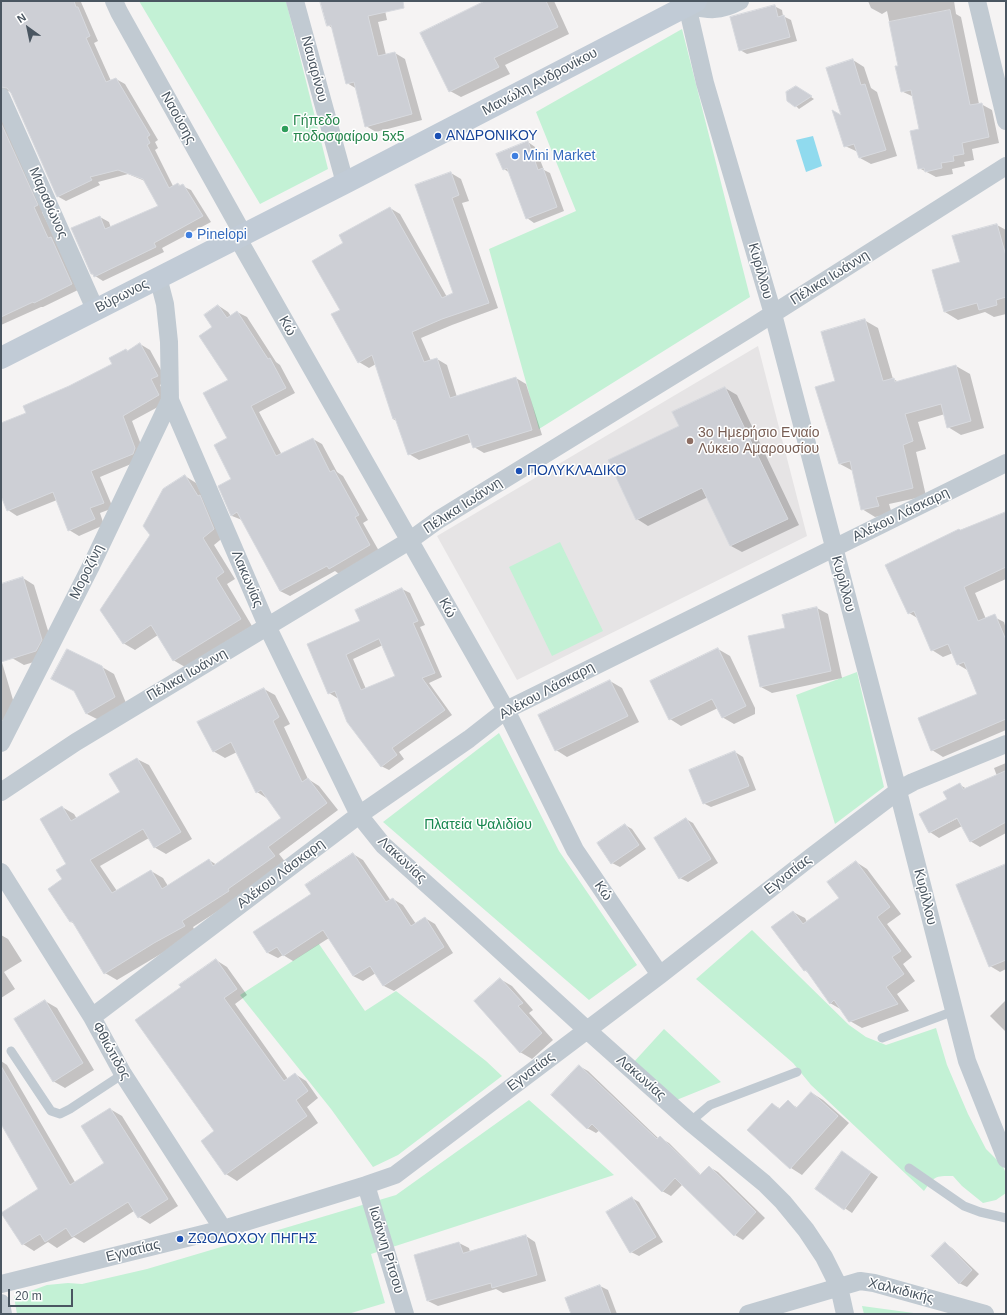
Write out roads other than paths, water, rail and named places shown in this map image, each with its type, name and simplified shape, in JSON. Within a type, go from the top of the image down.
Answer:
[{"type":"street","name":"Ναούσης","points":[[114,1],[240,236]]},
{"type":"street","name":"Ναυαρίνου","points":[[295,1],[345,183]]},
{"type":"street","points":[[690,3],[707,10],[715,10],[723,9],[740,1]]},
{"type":"street","points":[[976,1],[1006,121]]},
{"type":"street","name":"Μανώλη Ανδρονίκου","points":[[240,236],[345,183],[690,3]]},
{"type":"street","name":"Κυρίλλου","points":[[690,3],[705,83],[773,314],[898,791],[954,1012],[974,1080],[1006,1159]]},
{"type":"street","name":"Μαραθώνος","points":[[1,97],[96,309]]},
{"type":"street","name":"Πέλικα Ιωάννη","points":[[1,792],[76,742],[268,628],[409,541],[445,516],[773,314],[1006,166]]},
{"type":"street","name":"Βύρωνος","points":[[1,358],[240,236]]},
{"type":"street","name":"Κώ","points":[[240,236],[409,541],[506,710],[575,850],[660,975]]},
{"type":"street","name":"Λακωνίας","points":[[158,277],[165,304],[169,342],[170,400],[268,628],[359,815],[383,845],[690,1122],[764,1183],[783,1202],[806,1230],[820,1252],[839,1287],[845,1314]]},
{"type":"street","name":"Μοροζίνη","points":[[1,743],[91,566],[170,400]]},
{"type":"street","name":"Αλέκου Λάσκαρη","points":[[92,1017],[359,815],[469,739],[506,710],[1006,463]]},
{"type":"street","name":"Εγνατίας","points":[[1,1284],[223,1228],[395,1175],[660,975],[898,791],[913,782],[1006,744]]},
{"type":"street","name":"Φθιώτιδος","points":[[1,872],[92,1017],[123,1074],[223,1228]]},
{"type":"street","name":"Ιωάννη Ρίτσου","points":[[366,1185],[405,1314]]},
{"type":"street","name":"Χαλκιδικής","points":[[748,1314],[860,1281],[874,1283],[985,1314]]},
{"type":"street","points":[[1,1303],[3,1314]]},
{"type":"lane","points":[[882,1038],[954,1012]]},
{"type":"lane","points":[[11,1051],[51,1111],[60,1114],[70,1110],[123,1074]]},
{"type":"lane","points":[[690,1122],[710,1105],[797,1072]]},
{"type":"lane","points":[[909,1168],[964,1206],[980,1212],[1006,1218]]},
{"type":"water","points":[[813,136],[822,166],[806,172],[796,140]]},
{"type":"place","name":"Γήπεδο ποδοσφαίρου 5x5","points":[[285,129]]},
{"type":"place","name":"ΑΝΔΡΟΝΙΚΟΥ","points":[[438,136]]},
{"type":"place","name":"Mini Market","points":[[515,156]]},
{"type":"place","name":"Pinelopi","points":[[189,235]]},
{"type":"place","name":"3ο Ημερήσιο Ενιαίο Λύκειο Αμαρουσίου","points":[[690,441]]},
{"type":"place","name":"ΠΟΛΥΚΛΑΔΙΚΟ","points":[[519,471]]},
{"type":"place","name":"ΖΩΟΔΟΧΟΥ ΠΗΓΗΣ","points":[[180,1239]]},
{"type":"park label","name":"Πλατεία Ψαλιδίου","points":[[478,825]]}]
